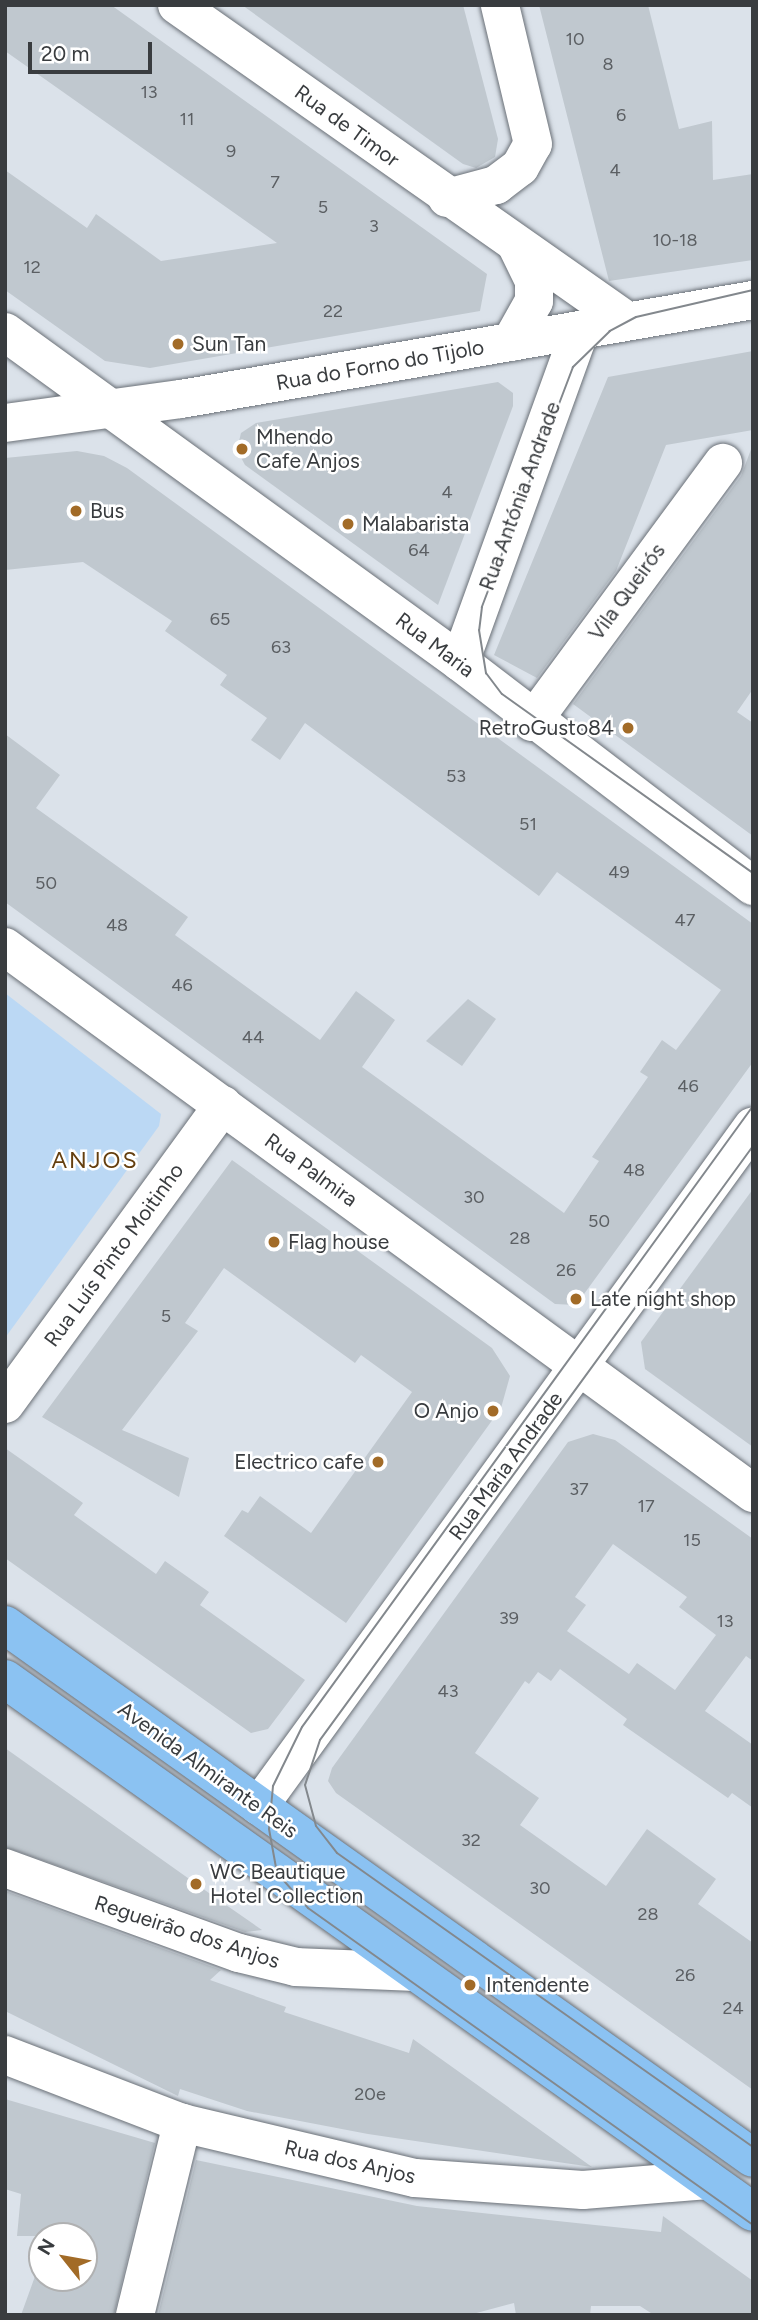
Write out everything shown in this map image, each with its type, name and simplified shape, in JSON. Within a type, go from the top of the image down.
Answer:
[{"type":"main road","name":"Avenida Almirante Reis","points":[[5,1625],[753,2158]]},
{"type":"main road","name":"Avenida Almirante Reis","points":[[5,1679],[753,2212]]},
{"type":"main road","points":[[233,1841],[258,1806]]},
{"type":"main road","points":[[708,2180],[753,2165]]},
{"type":"street","name":"Rua de Timor","points":[[177,5],[447,198],[627,321]]},
{"type":"street","points":[[447,198],[496,185],[520,167],[533,144],[500,5]]},
{"type":"street","name":"Rua de Timor","points":[[511,342],[534,301],[534,281],[517,246]]},
{"type":"street","name":"Rua do Forno do Tijolo","points":[[5,424],[112,410],[753,300]]},
{"type":"street","name":"Rua Antónia Andrade","points":[[460,662],[580,330]]},
{"type":"street","name":"Rua Maria","points":[[5,332],[460,662],[532,722],[753,886]]},
{"type":"street","name":"Vila Queirós","points":[[532,722],[723,463]]},
{"type":"street","name":"Rua Palmira","points":[[5,947],[753,1493]]},
{"type":"street","name":"Rua Luís Pinto Moitinho","points":[[5,1404],[223,1105]]},
{"type":"street","name":"Rua Maria Andrade","points":[[258,1806],[753,1126]]},
{"type":"street","name":"Regueirão dos Anjos","points":[[5,1868],[239,1953],[296,1967],[415,1972]]},
{"type":"street","name":"Rua dos Anjos","points":[[5,2055],[182,2123],[415,2178],[583,2190],[708,2180]]},
{"type":"street","points":[[135,2315],[182,2123]]},
{"type":"shaded area","points":[[5,993],[161,1114],[159,1126],[5,1338]]},
{"type":"building","points":[[5,5],[111,5],[487,274],[480,311],[150,368],[105,361],[5,290],[5,170],[87,228],[96,214],[161,261],[277,243],[5,51]]},
{"type":"building","points":[[242,5],[463,5],[498,139],[495,157],[476,168],[463,164]]},
{"type":"building","points":[[539,5],[648,5],[679,129],[712,121],[713,180],[753,174],[753,260],[609,281]]},
{"type":"building","points":[[753,351],[753,430],[666,445],[616,571],[537,678],[494,655],[608,377]]},
{"type":"building","points":[[498,382],[513,393],[513,406],[438,605],[245,465],[237,450],[241,433],[256,423]]},
{"type":"building","points":[[753,444],[753,689],[737,712],[753,723],[753,836],[573,704],[741,476]]},
{"type":"building","points":[[77,451],[104,456],[127,468],[753,924],[753,1062],[576,1305],[555,1304],[5,902],[5,734],[60,775],[36,808],[188,917],[175,935],[320,1040],[356,991],[395,1020],[362,1067],[564,1213],[599,1161],[592,1157],[648,1077],[640,1072],[662,1040],[676,1050],[721,990],[557,872],[539,896],[305,723],[280,760],[251,740],[267,718],[220,685],[227,675],[165,631],[172,621],[83,562],[5,570],[5,458]]},
{"type":"building","points":[[468,999],[496,1019],[462,1066],[426,1041]]},
{"type":"building","points":[[232,1160],[492,1348],[510,1376],[501,1408],[346,1623],[224,1536],[242,1510],[248,1513],[260,1496],[311,1533],[412,1392],[361,1355],[355,1363],[224,1268],[185,1323],[198,1331],[122,1430],[189,1458],[179,1497],[42,1417]]},
{"type":"building","points":[[753,1189],[753,1447],[645,1369],[641,1342]]},
{"type":"building","points":[[593,1434],[615,1440],[753,1539],[753,1661],[746,1656],[705,1711],[753,1745],[753,1808],[732,1793],[728,1798],[623,1725],[627,1719],[560,1669],[551,1681],[538,1672],[529,1684],[525,1681],[475,1753],[539,1798],[520,1825],[606,1886],[647,1829],[716,1879],[698,1904],[753,1943],[753,2090],[336,1793],[328,1781],[332,1768],[568,1442]],"holes":[[[613,1544],[687,1597],[679,1607],[716,1635],[675,1690],[637,1663],[629,1674],[567,1631],[586,1605],[575,1597]]]},
{"type":"building","points":[[5,1448],[83,1503],[74,1515],[156,1574],[165,1561],[209,1592],[200,1605],[305,1680],[268,1729],[251,1733],[5,1558]]},
{"type":"building","points":[[5,1748],[262,1930],[245,1932],[5,1847]]},
{"type":"building","points":[[5,1891],[221,1970],[210,1980],[286,2007],[284,2012],[409,2053],[413,2039],[592,2167],[368,2134],[247,2111],[180,2089],[178,2096],[5,2011]]},
{"type":"building","points":[[5,2099],[155,2143],[114,2315],[21,2315],[29,2292],[98,2292],[98,2222],[28,2222],[28,2236],[17,2236],[21,2194],[5,2189]]},
{"type":"building","points":[[196,2160],[417,2206],[661,2232],[663,2216],[753,2281],[753,2315],[654,2315],[640,2306],[591,2306],[590,2315],[516,2315],[514,2303],[469,2315],[158,2315]]},
{"type":"tram line","points":[[753,290],[636,317],[610,331],[573,367],[482,607],[479,630],[486,673],[502,694],[753,873]]},
{"type":"tram line","points":[[753,1106],[302,1727],[273,1786],[269,1829],[277,1873],[308,1908],[753,2225]]},
{"type":"tram line","points":[[753,1146],[320,1740],[305,1785],[316,1826],[337,1853],[753,2147]]},
{"type":"place","name":"Sun Tan","points":[[178,344]]},
{"type":"place","name":"Mhendo Cafe Anjos","points":[[242,449]]},
{"type":"place","name":"Bus","points":[[76,511]]},
{"type":"place","name":"Malabarista","points":[[348,524]]},
{"type":"place","name":"RetroGusto84","points":[[628,728]]},
{"type":"place","name":"Flag house","points":[[274,1242]]},
{"type":"place","name":"Late night shop","points":[[576,1299]]},
{"type":"place","name":"O Anjo","points":[[493,1411]]},
{"type":"place","name":"Electrico cafe","points":[[378,1462]]},
{"type":"place","name":"WC Beautique Hotel Collection","points":[[196,1884]]},
{"type":"place","name":"Intendente","points":[[470,1985]]},
{"type":"district","name":"ANJOS","points":[[95,1160]]}]
